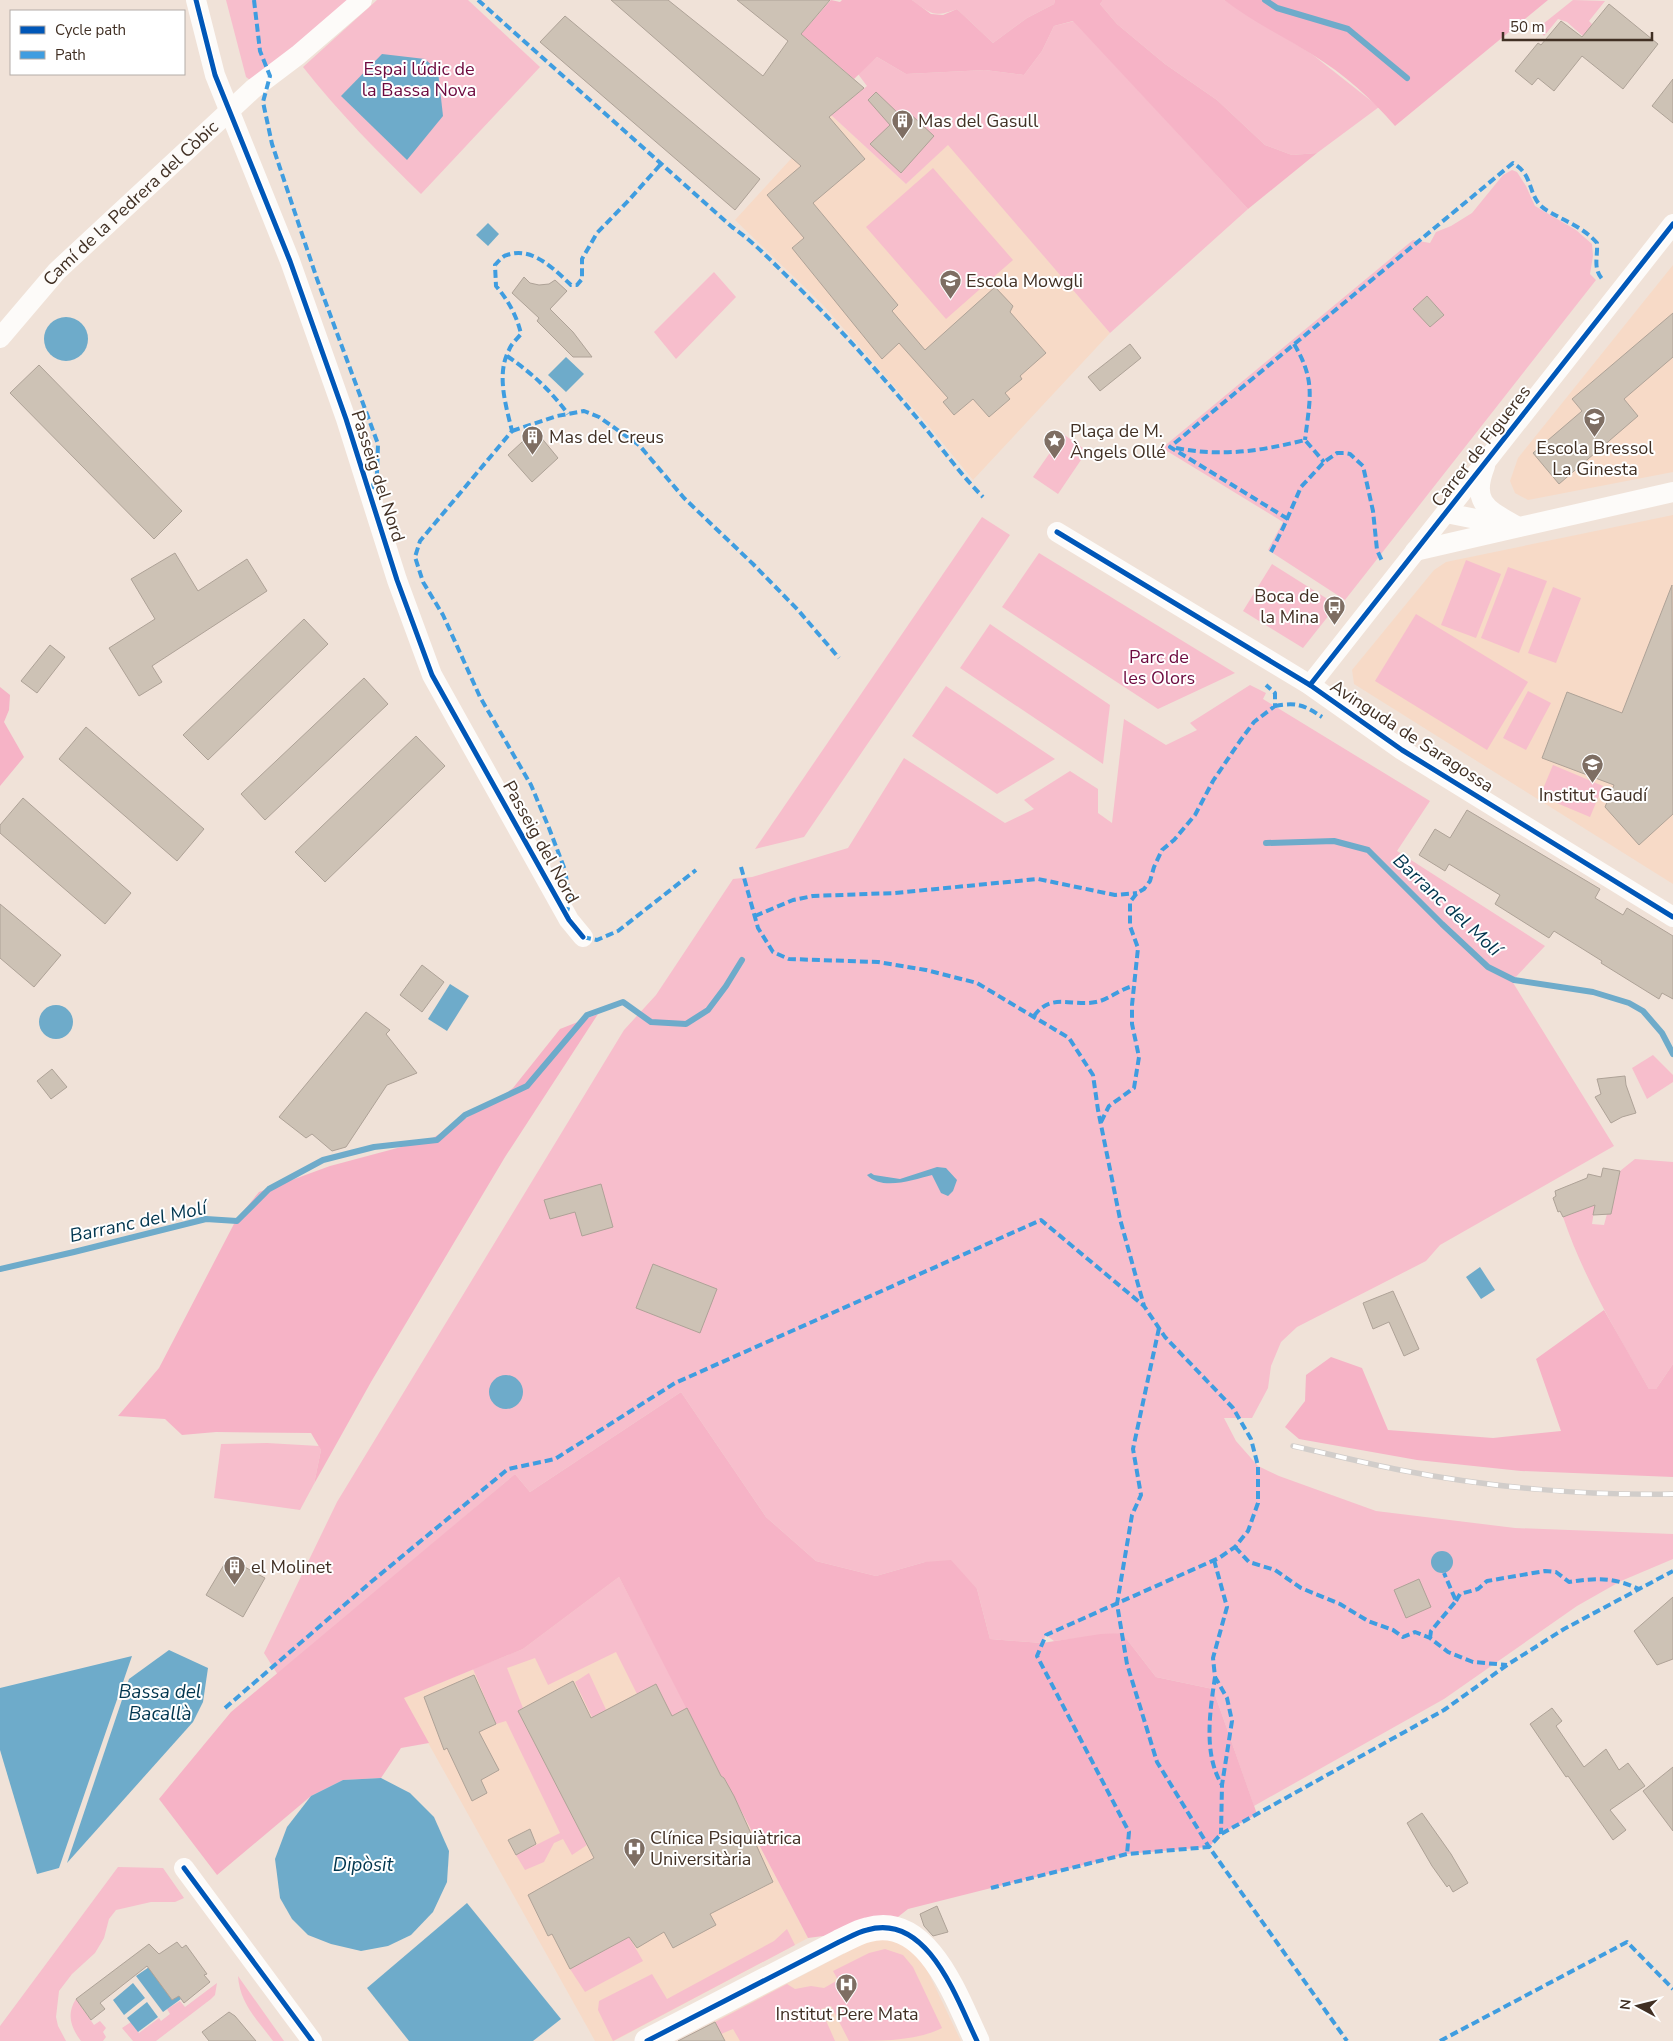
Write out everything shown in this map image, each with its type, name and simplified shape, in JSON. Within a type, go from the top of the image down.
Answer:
[{"type":"street","name":"Passeig del Nord","points":[[196,0],[215,75],[290,261],[346,419],[397,580],[432,675],[569,920],[583,937]]},
{"type":"street","name":"Camí de la Pedrera del Còbic","points":[[0,338],[57,271],[253,89],[298,55],[362,0]]},
{"type":"street","name":"Carrer de Figueres","points":[[1310,685],[1673,224]]},
{"type":"street","points":[[1486,462],[1481,475],[1480,498],[1487,507],[1518,527]]},
{"type":"street","points":[[1415,551],[1673,492]]},
{"type":"street","points":[[1476,538],[1450,530],[1446,513],[1518,527]]},
{"type":"street","name":"Avinguda de Saragossa","points":[[1057,532],[1310,685],[1402,750],[1673,917]]},
{"type":"street","points":[[184,1868],[312,2041]]},
{"type":"street","points":[[647,2041],[839,1942],[868,1930],[884,1928],[899,1930],[927,1948],[943,1971],[977,2041]]},
{"type":"shaded area","points":[[831,0],[840,2],[842,0],[912,0],[931,14],[943,15],[957,9],[993,43],[1027,18],[1054,4],[1055,0],[1103,0],[1100,4],[1117,24],[1165,64],[1217,100],[1265,145],[1292,155],[1317,153],[1248,209],[1073,21],[1054,26],[1042,51],[1024,75],[985,70],[906,74],[877,57],[854,79],[801,34]]},
{"type":"shaded area","points":[[1224,0],[1548,0],[1395,126],[1377,106],[1336,70]]},
{"type":"shaded area","name":"Escola Mowgli","points":[[831,115],[906,184],[948,144],[1110,333],[973,480],[922,418],[823,305],[735,220]]},
{"type":"shaded area","name":"Escola Bressol La Ginesta","points":[[1673,265],[1673,472],[1528,500],[1515,493],[1510,481],[1518,458]]},
{"type":"shaded area","name":"Institut Gaudí","points":[[1673,515],[1673,884],[1354,684],[1352,670],[1434,570],[1446,562]]},
{"type":"shaded area","points":[[0,687],[10,695],[9,710],[4,722],[24,757],[0,786]]},
{"type":"shaded area","points":[[598,1014],[505,1157],[371,1382],[314,1484],[321,1450],[311,1433],[216,1432],[182,1435],[165,1419],[118,1416],[159,1368],[236,1220],[259,1192],[330,1166],[431,1139],[497,1100],[513,1088],[560,1029]]},
{"type":"shaded area","points":[[1604,1310],[1649,1389],[1656,1389],[1673,1364],[1673,1477],[1521,1471],[1417,1460],[1299,1439],[1285,1427],[1305,1401],[1306,1375],[1331,1357],[1362,1368],[1388,1430],[1493,1438],[1561,1431],[1536,1359]]},
{"type":"shaded area","points":[[681,1392],[766,1517],[816,1561],[876,1576],[925,1562],[951,1560],[977,1589],[990,1639],[1042,1643],[1101,1634],[1122,1633],[1156,1677],[1213,1689],[1257,1814],[1221,1834],[1209,1847],[1127,1854],[908,1909],[884,1928],[808,1938],[724,1778],[721,1776],[619,1577],[523,1649],[404,1698],[429,1743],[401,1748],[381,1778],[343,1780],[311,1796],[217,1875],[159,1799],[231,1712],[515,1474],[530,1492]]},
{"type":"shaded area","name":"Clínica Psiquiàtrica Universitària","points":[[619,1577],[721,1776],[724,1778],[808,1938],[614,2041],[595,2041],[403,1698],[523,1649]]},
{"type":"shaded area","name":"Institut Pere Mata","points":[[878,1936],[918,1951],[961,2041],[677,2041]]},
{"type":"green space","points":[[226,0],[352,0],[331,20],[250,80],[246,77]]},
{"type":"green space","name":"Espai lúdic de la Bassa Nova","points":[[377,0],[468,0],[540,67],[421,194],[360,132],[303,67]]},
{"type":"green space","points":[[912,0],[1055,0],[1054,4],[1027,18],[993,43],[957,9],[938,14],[933,13]]},
{"type":"green space","points":[[1103,0],[1224,0],[1313,55],[1379,107],[1317,153],[1292,155],[1265,145],[1217,100],[1165,64],[1117,24],[1100,4]]},
{"type":"green space","points":[[1573,0],[1605,1],[1589,21],[1592,24],[1585,38],[1567,22],[1558,19],[1544,36],[1538,28]]},
{"type":"green space","points":[[1074,21],[1248,209],[1110,333],[948,145],[906,184],[831,115],[867,86],[858,74],[877,57],[906,74],[985,70],[1024,75],[1042,51],[1054,26]]},
{"type":"green space","points":[[933,168],[1013,260],[946,319],[866,227]]},
{"type":"green space","points":[[1512,170],[1517,172],[1526,186],[1535,206],[1576,230],[1592,244],[1593,256],[1590,274],[1596,280],[1345,600],[1268,550],[1283,522],[1162,448],[1413,240],[1430,243],[1436,232],[1451,226],[1472,213],[1503,175]]},
{"type":"green space","points":[[714,272],[736,297],[676,359],[654,332]]},
{"type":"green space","points":[[1063,434],[1087,451],[1058,494],[1033,477]]},
{"type":"green space","points":[[982,517],[1010,535],[804,837],[755,849]]},
{"type":"green space","name":"Parc de les Olors","points":[[1039,553],[1235,673],[1158,709],[1002,607]]},
{"type":"green space","points":[[1466,560],[1501,574],[1476,638],[1441,625]]},
{"type":"green space","points":[[1272,564],[1337,605],[1303,648],[1243,611]]},
{"type":"green space","points":[[1508,567],[1547,581],[1519,653],[1481,638]]},
{"type":"green space","points":[[1553,587],[1581,598],[1556,663],[1528,653]]},
{"type":"green space","points":[[1416,614],[1528,682],[1487,750],[1375,681]]},
{"type":"green space","points":[[990,624],[1110,705],[1103,764],[960,668]]},
{"type":"green space","points":[[1250,685],[1266,693],[1263,699],[1430,801],[1397,851],[1545,946],[1512,981],[1614,1146],[1440,1245],[1426,1261],[1297,1327],[1281,1342],[1271,1366],[1268,1388],[1252,1418],[1224,1418],[1236,1441],[1258,1466],[1279,1476],[1376,1511],[1515,1528],[1673,1534],[1673,1559],[1621,1581],[1577,1606],[1444,1699],[1254,1806],[1213,1689],[1156,1677],[1122,1633],[1054,1641],[1046,1635],[1042,1643],[990,1639],[977,1589],[925,1562],[876,1576],[816,1561],[766,1517],[681,1392],[530,1492],[515,1474],[278,1675],[264,1653],[337,1502],[624,1030],[656,995],[733,879],[752,877],[848,848],[904,758],[1005,823],[1034,809],[1024,800],[1070,771],[1098,789],[1098,813],[1112,823],[1124,719],[1166,745],[1197,730],[1190,723]]},
{"type":"green space","points":[[946,686],[1055,759],[997,794],[912,736]]},
{"type":"green space","points":[[1528,691],[1551,703],[1526,750],[1503,738]]},
{"type":"green space","points":[[1553,765],[1603,786],[1590,817],[1540,796]]},
{"type":"green space","points":[[1653,1055],[1673,1075],[1673,1082],[1647,1099],[1632,1068]]},
{"type":"green space","points":[[1635,1159],[1673,1162],[1673,1364],[1656,1389],[1649,1389],[1613,1326],[1591,1284],[1563,1217],[1595,1204],[1592,1224],[1604,1225],[1607,1214],[1611,1214],[1620,1171]]},
{"type":"green space","points":[[267,1443],[319,1446],[321,1450],[314,1484],[300,1510],[214,1498],[221,1444]]},
{"type":"green space","points":[[619,1577],[687,1708],[672,1716],[656,1684],[637,1694],[616,1652],[548,1685],[535,1658],[507,1668],[523,1708],[518,1711],[587,1845],[572,1855],[563,1839],[554,1843],[544,1862],[525,1870],[516,1855],[560,1833],[506,1721],[496,1724],[473,1669],[523,1649]]},
{"type":"green space","points":[[589,1673],[616,1731],[602,1738],[575,1682]]},
{"type":"green space","points":[[118,1867],[163,1868],[184,1898],[175,1902],[151,1902],[116,1910],[109,1919],[104,1938],[95,1953],[72,1974],[59,1991],[56,2017],[58,2026],[66,2041],[0,2041],[0,2026]]},
{"type":"green space","points":[[787,1929],[795,1945],[613,2041],[598,2010],[599,2001],[652,1974],[667,1999],[774,1941]]},
{"type":"green space","points":[[629,1937],[643,1961],[585,1992],[570,1969]]},
{"type":"green space","name":"Institut Pere Mata","points":[[885,1949],[903,1955],[913,1967],[942,2028],[910,2038],[849,2041],[831,2006],[821,2009],[835,2041],[740,2041],[733,2029],[721,2034],[715,2022],[787,1984],[795,1989],[811,1986],[824,1988],[838,1980],[833,1971],[869,1953]]},
{"type":"green space","points":[[238,1976],[284,2041],[273,2041],[255,2018],[242,1995]]},
{"type":"green space","points":[[217,1983],[215,1995],[211,1999],[156,2041],[133,2041],[122,2028],[131,2022],[139,2033],[159,2018],[161,2021],[170,2014],[167,2009],[180,2001],[185,2007]]},
{"type":"green space","points":[[76,1999],[94,2025],[100,2021],[106,2028],[103,2032],[106,2037],[103,2041],[81,2041],[71,2021],[71,2010]]},
{"type":"water","points":[[382,54],[425,59],[438,71],[443,116],[407,160],[341,96]]},
{"type":"water","points":[[488,223],[499,234],[488,246],[476,235]]},
{"type":"water","points":[[66,317],[78,321],[84,327],[88,339],[84,351],[78,357],[66,361],[54,357],[48,351],[44,339],[48,327],[54,321]]},
{"type":"water","points":[[566,357],[584,374],[566,392],[548,375]]},
{"type":"water","points":[[450,984],[469,996],[447,1031],[428,1019]]},
{"type":"water","points":[[56,1005],[68,1010],[73,1022],[68,1034],[56,1039],[44,1034],[39,1022],[44,1010]]},
{"type":"water","points":[[937,1167],[946,1168],[957,1180],[953,1191],[948,1196],[941,1193],[932,1175],[898,1183],[889,1183],[873,1180],[867,1175],[871,1173],[900,1179]]},
{"type":"water","points":[[1480,1267],[1495,1290],[1481,1299],[1466,1277]]},
{"type":"water","points":[[506,1375],[518,1380],[523,1392],[518,1404],[506,1409],[494,1404],[489,1392],[494,1380]]},
{"type":"water","points":[[1442,1551],[1450,1554],[1453,1562],[1450,1570],[1442,1573],[1434,1570],[1431,1562],[1434,1554]]},
{"type":"water","name":"Bassa del Bacallà","points":[[169,1650],[208,1668],[203,1702],[193,1722],[67,1863],[129,1679]]},
{"type":"water","points":[[132,1656],[59,1868],[37,1874],[0,1750],[0,1688]]},
{"type":"water","name":"Dipòsit","points":[[381,1778],[410,1793],[434,1817],[449,1851],[447,1882],[433,1912],[411,1935],[388,1946],[361,1951],[331,1944],[308,1935],[292,1919],[280,1898],[275,1859],[287,1827],[311,1796],[343,1780]]},
{"type":"water","points":[[467,1903],[561,2019],[533,2041],[409,2041],[367,1988]]},
{"type":"water","points":[[155,1963],[172,2000],[179,1995],[181,1999],[163,2012],[136,1976]]},
{"type":"water","points":[[133,1983],[145,1998],[124,2015],[113,2000]]},
{"type":"water","points":[[147,2002],[158,2017],[138,2032],[127,2018]]},
{"type":"building","points":[[611,0],[668,0],[763,76],[788,41],[737,0],[830,0],[801,34],[864,88],[829,117],[865,159],[813,203],[898,305],[892,311],[925,350],[995,287],[1013,306],[1010,312],[1046,353],[1020,376],[1022,379],[1005,393],[1010,399],[989,417],[973,399],[954,415],[943,402],[948,398],[899,343],[882,359],[792,248],[804,238],[767,195],[801,166]]},
{"type":"building","points":[[1609,4],[1658,44],[1623,89],[1582,56],[1554,91],[1538,78],[1532,85],[1515,71],[1538,43],[1541,45],[1561,21],[1582,37]]},
{"type":"building","points":[[565,16],[760,179],[735,210],[540,42]]},
{"type":"building","points":[[1673,79],[1673,123],[1652,106]]},
{"type":"building","name":"Mas del Gasull","points":[[876,92],[900,115],[906,110],[934,136],[901,173],[870,144],[890,125],[868,100]]},
{"type":"building","points":[[524,277],[530,283],[539,285],[549,284],[555,280],[567,291],[550,309],[573,332],[592,357],[573,357],[537,321],[539,318],[512,293]]},
{"type":"building","points":[[1427,296],[1444,315],[1430,327],[1413,309]]},
{"type":"building","points":[[1673,313],[1673,357],[1624,399],[1638,416],[1559,484],[1533,453],[1582,411],[1572,399]]},
{"type":"building","points":[[1130,344],[1141,358],[1100,391],[1088,377]]},
{"type":"building","points":[[39,365],[182,511],[154,539],[10,393]]},
{"type":"building","name":"Mas del Creus","points":[[535,430],[558,458],[532,482],[508,455]]},
{"type":"building","points":[[175,553],[198,591],[247,559],[267,591],[152,666],[162,682],[139,696],[109,648],[155,619],[131,579]]},
{"type":"building","points":[[1672,585],[1673,814],[1639,845],[1605,807],[1614,785],[1542,758],[1567,692],[1622,713]]},
{"type":"building","points":[[304,619],[328,644],[208,760],[183,735]]},
{"type":"building","points":[[50,645],[65,657],[37,693],[21,681]]},
{"type":"building","points":[[364,678],[388,704],[265,820],[241,794]]},
{"type":"building","points":[[86,727],[204,829],[177,861],[59,759]]},
{"type":"building","points":[[416,736],[445,766],[325,882],[295,852]]},
{"type":"building","points":[[23,798],[131,893],[105,924],[0,833],[0,825]]},
{"type":"building","points":[[1467,810],[1600,889],[1595,898],[1623,915],[1627,908],[1673,936],[1673,999],[1662,993],[1659,999],[1554,931],[1549,938],[1495,904],[1500,895],[1449,864],[1445,871],[1419,855],[1435,829],[1450,838]]},
{"type":"building","points":[[0,904],[61,955],[34,987],[0,958]]},
{"type":"building","points":[[422,965],[444,982],[422,1012],[400,995]]},
{"type":"building","points":[[366,1012],[390,1030],[386,1034],[417,1073],[387,1085],[346,1147],[332,1151],[312,1134],[306,1138],[279,1117]]},
{"type":"building","points":[[52,1069],[67,1087],[51,1099],[37,1081]]},
{"type":"building","points":[[1625,1076],[1626,1085],[1636,1113],[1611,1123],[1595,1097],[1601,1094],[1597,1079]]},
{"type":"building","points":[[1603,1168],[1620,1171],[1611,1214],[1593,1215],[1595,1205],[1563,1217],[1560,1211],[1558,1212],[1553,1198],[1556,1196],[1555,1191],[1587,1178],[1588,1174],[1601,1177]]},
{"type":"building","points":[[601,1184],[613,1227],[582,1236],[575,1212],[550,1219],[544,1200]]},
{"type":"building","points":[[653,1264],[717,1289],[700,1333],[636,1308]]},
{"type":"building","points":[[1393,1291],[1419,1349],[1404,1356],[1389,1322],[1373,1329],[1363,1303]]},
{"type":"building","name":"el Molinet","points":[[228,1558],[265,1578],[243,1617],[206,1595]]},
{"type":"building","points":[[1419,1579],[1431,1607],[1406,1618],[1394,1590]]},
{"type":"building","points":[[1673,1597],[1673,1659],[1657,1665],[1634,1631]]},
{"type":"building","points":[[474,1675],[496,1724],[479,1732],[499,1770],[481,1780],[487,1793],[472,1801],[447,1748],[444,1750],[424,1697]]},
{"type":"building","points":[[573,1681],[591,1718],[656,1684],[672,1716],[687,1708],[721,1776],[734,1796],[773,1882],[710,1914],[716,1925],[673,1948],[664,1932],[637,1948],[629,1937],[570,1969],[552,1934],[548,1936],[528,1895],[594,1858],[518,1711]]},
{"type":"building","points":[[1552,1708],[1562,1721],[1556,1726],[1584,1767],[1606,1749],[1619,1770],[1628,1763],[1645,1786],[1610,1810],[1626,1830],[1613,1840],[1568,1776],[1566,1777],[1530,1724]]},
{"type":"building","points":[[1673,1767],[1673,1831],[1643,1791]]},
{"type":"building","points":[[1422,1813],[1451,1854],[1468,1883],[1453,1892],[1449,1885],[1447,1887],[1432,1866],[1407,1823]]},
{"type":"building","points":[[530,1829],[536,1844],[516,1855],[508,1840]]},
{"type":"building","points":[[937,1906],[948,1932],[933,1936],[924,1926],[920,1914]]},
{"type":"building","points":[[177,1942],[182,1948],[186,1945],[207,1974],[204,1975],[210,1982],[184,2003],[179,1996],[172,2000],[147,1966],[100,2003],[105,2009],[91,2020],[76,1999],[149,1944],[159,1954]]},
{"type":"building","points":[[229,2012],[235,2016],[256,2041],[209,2041],[202,2032]]},
{"type":"building","points":[[715,2022],[725,2041],[678,2041]]},
{"type":"waterway","points":[[1265,0],[1277,8],[1348,29],[1407,78]]},
{"type":"waterway","name":"Barranc del Molí","points":[[1266,843],[1334,841],[1368,850],[1488,967],[1514,980],[1593,992],[1629,1003],[1643,1011],[1662,1033],[1673,1054]]},
{"type":"waterway","name":"Barranc del Molí","points":[[0,1269],[206,1219],[237,1221],[269,1189],[323,1160],[374,1147],[437,1140],[465,1115],[527,1086],[587,1015],[623,1002],[651,1022],[686,1024],[708,1010],[742,960]]},
{"type":"railway","points":[[1293,1446],[1400,1470],[1501,1486],[1571,1492],[1673,1494]]},
{"type":"marked path","points":[[254,0],[260,51],[270,76],[263,102],[272,144],[317,279],[378,444],[377,474],[370,494]]},
{"type":"marked path","points":[[478,0],[791,280],[871,365],[983,497]]},
{"type":"marked path","points":[[1288,519],[1170,447],[1513,163],[1524,172],[1541,206],[1583,231],[1597,243],[1596,263],[1600,277],[1604,281]]},
{"type":"marked path","points":[[566,915],[570,901],[565,870],[531,785],[480,697],[443,615],[423,582],[415,557],[420,541],[512,431],[503,390],[503,369],[510,348],[521,334],[512,308],[496,286],[495,265],[505,256],[516,253],[534,256],[550,266],[571,285],[577,285],[582,279],[582,259],[597,233],[661,164]]},
{"type":"marked path","points":[[1294,344],[1306,369],[1310,390],[1305,440]]},
{"type":"marked path","points":[[507,356],[540,382],[568,414]]},
{"type":"marked path","points":[[512,431],[557,416],[584,411],[599,417],[639,445],[684,498],[798,610],[839,658]]},
{"type":"marked path","points":[[1176,448],[1209,452],[1241,452],[1305,440],[1324,462]]},
{"type":"marked path","points":[[1271,552],[1301,487],[1324,462],[1337,453],[1344,453],[1350,454],[1363,466],[1373,511],[1377,550],[1383,563]]},
{"type":"marked path","points":[[1101,1122],[1109,1106],[1134,1088],[1139,1057],[1132,1024],[1138,948],[1130,926],[1130,902],[1150,881],[1162,850],[1174,840],[1195,815],[1213,781],[1254,722],[1275,706],[1275,693],[1266,685]]},
{"type":"marked path","points":[[1275,706],[1289,704],[1300,706],[1322,717]]},
{"type":"marked path","points":[[741,867],[758,928],[773,952],[789,959],[878,962],[926,970],[977,983],[1069,1038],[1093,1075],[1098,1110],[1120,1219],[1144,1306],[1165,1337],[1233,1408],[1251,1439],[1258,1466],[1258,1503],[1248,1531],[1235,1547],[1219,1558],[1046,1635],[1037,1656],[1129,1832],[1127,1854]]},
{"type":"marked path","points":[[583,937],[597,940],[618,931],[696,870]]},
{"type":"marked path","points":[[755,916],[793,900],[813,896],[895,893],[1038,879],[1115,895],[1137,893]]},
{"type":"marked path","points":[[1034,1016],[1047,1004],[1055,1002],[1096,1002],[1133,986]]},
{"type":"marked path","points":[[225,1708],[371,1582],[508,1469],[555,1459],[675,1383],[1041,1220],[1144,1306]]},
{"type":"marked path","points":[[1159,1328],[1133,1449],[1141,1495],[1132,1515],[1117,1604],[1127,1664],[1157,1762],[1209,1847],[1221,1834],[1444,1710],[1507,1665],[1564,1629],[1673,1571]]},
{"type":"marked path","points":[[1235,1547],[1249,1562],[1275,1570],[1301,1588],[1340,1604],[1368,1621],[1393,1630],[1403,1637],[1415,1632],[1430,1638],[1448,1652],[1473,1662],[1507,1665]]},
{"type":"marked path","points":[[1214,1560],[1227,1607],[1213,1658],[1215,1677],[1227,1698],[1232,1721],[1222,1785],[1221,1834]]},
{"type":"marked path","points":[[1456,1601],[1460,1594],[1478,1589],[1487,1581],[1545,1571],[1556,1572],[1569,1582],[1613,1580],[1639,1589]]},
{"type":"marked path","points":[[1430,1638],[1431,1631],[1456,1601],[1444,1573]]},
{"type":"marked path","points":[[1215,1677],[1211,1704],[1210,1746],[1212,1760],[1222,1785]]},
{"type":"marked path","points":[[991,1888],[1127,1854],[1209,1847],[1347,2041]]},
{"type":"marked path","points":[[1440,2041],[1627,1942],[1673,1989]]},
{"type":"cycle path","points":[[196,0],[215,75],[290,261],[346,419],[397,580],[432,675],[569,920],[583,937]]},
{"type":"cycle path","points":[[1310,685],[1673,224]]},
{"type":"cycle path","points":[[1057,532],[1310,685],[1402,750],[1673,917]]},
{"type":"cycle path","points":[[184,1868],[312,2041]]},
{"type":"cycle path","points":[[647,2041],[853,1935],[867,1930],[888,1928],[907,1934],[923,1946],[937,1963],[960,2004],[977,2041]]},
{"type":"place","name":"Mas del Gasull","points":[[902,140]]},
{"type":"place","name":"Escola Mowgli","points":[[950,300]]},
{"type":"place","name":"Escola Bressol La Ginesta","points":[[1595,437]]},
{"type":"place","name":"Mas del Creus","points":[[533,456]]},
{"type":"place","name":"Plaça de M. Àngels Ollé","points":[[1054,460]]},
{"type":"place","name":"Boca de la Mina","points":[[1335,625]]},
{"type":"place","name":"Institut Gaudí","points":[[1593,784]]},
{"type":"place","name":"el Molinet","points":[[235,1586]]},
{"type":"place","name":"Clínica Psiquiàtrica Universitària","points":[[634,1867]]},
{"type":"place","name":"Institut Pere Mata","points":[[847,2003]]}]
